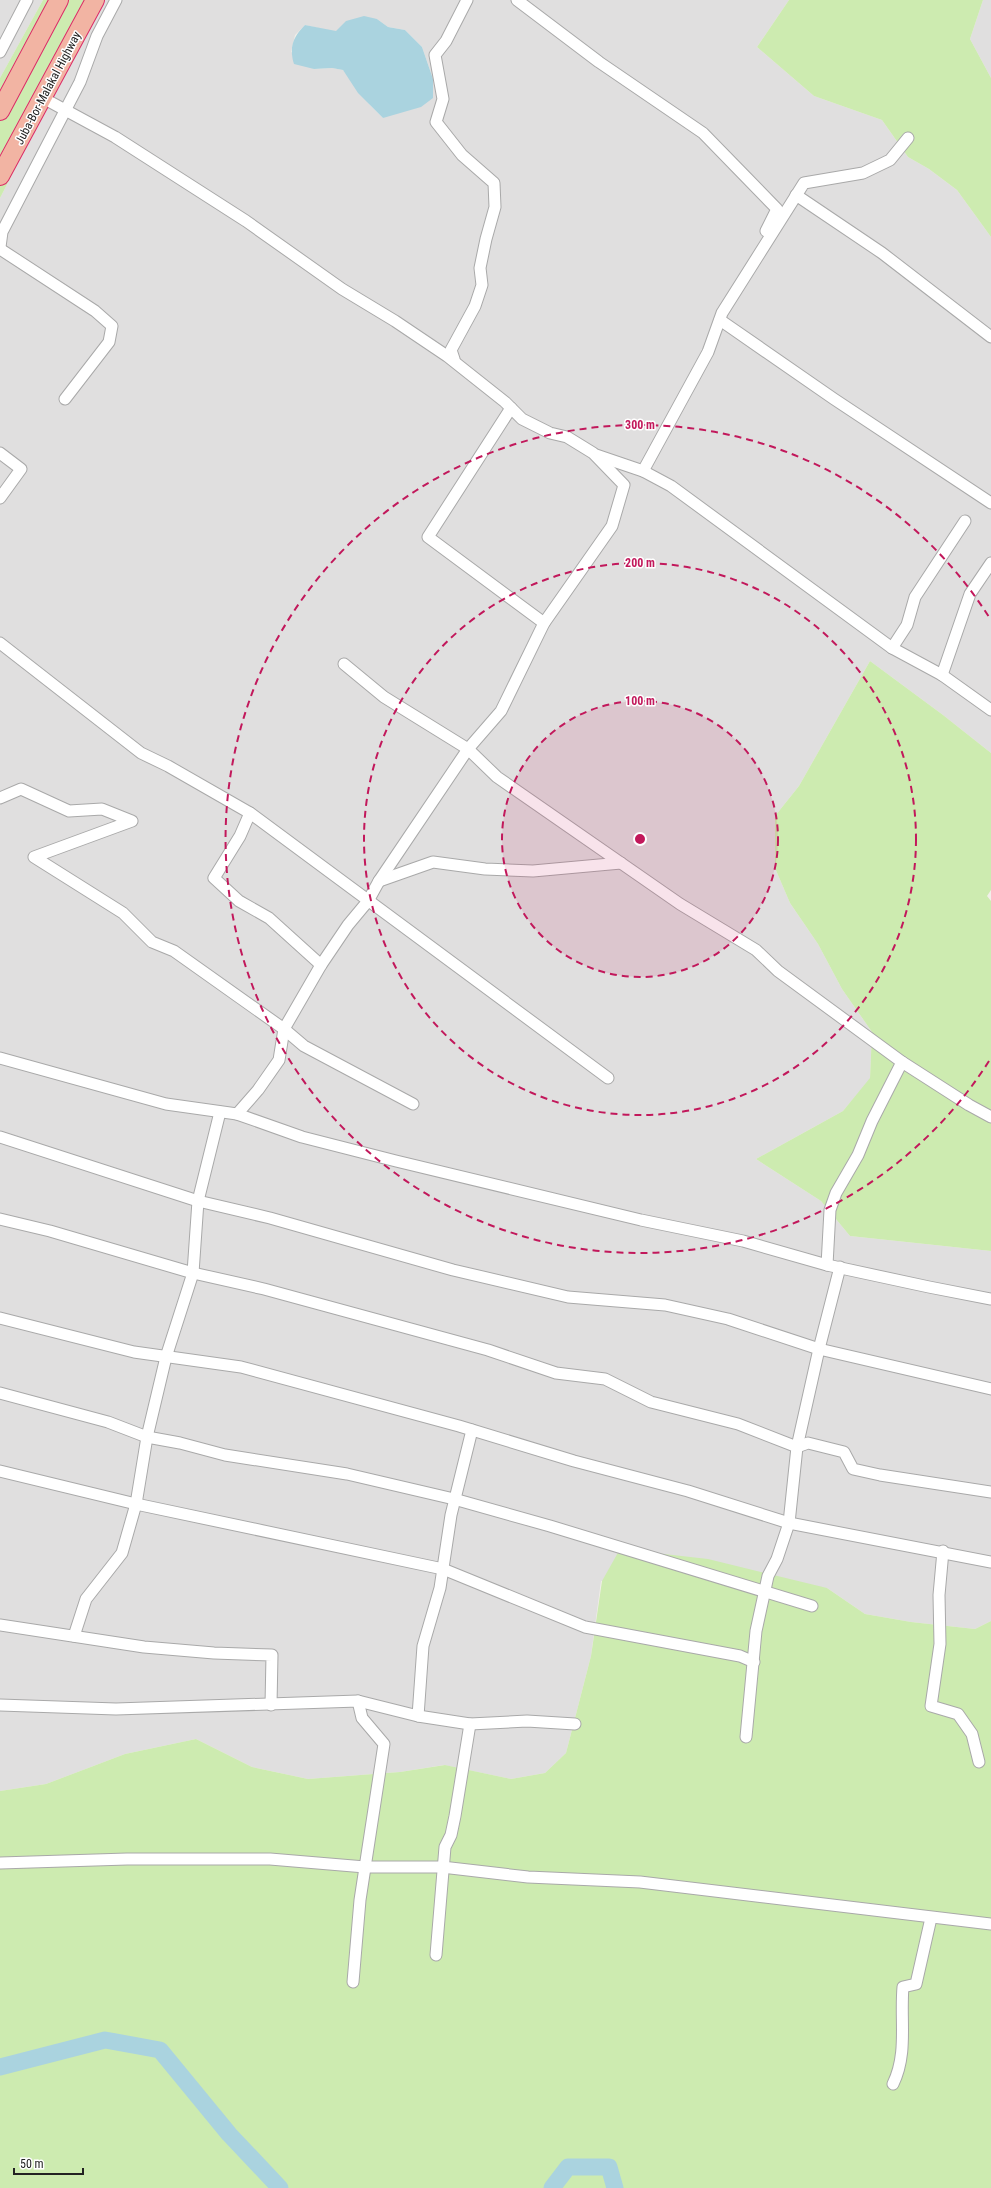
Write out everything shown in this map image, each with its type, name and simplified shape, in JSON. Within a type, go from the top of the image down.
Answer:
[{"type":"highway","points":[[0,111],[59,0]]},
{"type":"highway","name":"Juba-Bor-Malakal Highway","points":[[0,176],[95,0]]},
{"type":"street","points":[[0,52],[27,0]]},
{"type":"street","points":[[65,399],[109,342],[112,326],[95,311],[0,248],[2,232],[80,82],[97,36],[116,0]]},
{"type":"street","points":[[454,359],[451,350],[475,306],[482,285],[480,268],[494,207],[494,183],[462,155],[436,122],[443,99],[436,55],[446,41],[467,0]]},
{"type":"street","points":[[517,0],[599,62],[703,133],[777,209],[714,340]]},
{"type":"street","points":[[43,98],[66,109],[115,137],[246,221],[342,289],[395,321],[447,356],[511,408],[522,419],[550,433],[567,437],[593,453],[643,471],[671,486],[892,648],[942,675],[991,710]]},
{"type":"street","points":[[643,471],[708,352],[722,313],[804,183],[863,173],[890,160],[908,138]]},
{"type":"street","points":[[796,195],[882,253],[991,337]]},
{"type":"street","points":[[720,320],[834,399],[991,503]]},
{"type":"street","points":[[511,408],[428,537],[544,623]]},
{"type":"street","points":[[0,453],[21,469],[0,498]]},
{"type":"street","points":[[237,1114],[258,1090],[279,1060],[284,1029],[321,965],[348,925],[368,900],[379,881],[468,749],[501,711],[544,623],[612,526],[624,485],[593,453]]},
{"type":"street","points":[[892,648],[908,625],[915,597],[965,521]]},
{"type":"street","points":[[942,675],[970,594],[991,563]]},
{"type":"street","points":[[0,643],[141,753],[168,766],[250,813],[608,1078]]},
{"type":"street","points":[[344,664],[384,697],[468,749],[497,777],[680,904],[756,950],[778,971],[902,1062],[969,1105],[991,1116]]},
{"type":"street","points":[[0,798],[22,790],[69,811],[102,809],[132,820],[34,857],[122,913],[152,942],[174,951],[284,1029],[304,1046],[413,1104]]},
{"type":"street","points":[[250,813],[240,836],[214,878],[239,901],[269,918],[321,965]]},
{"type":"street","points":[[379,881],[433,862],[485,869],[533,871],[621,863]]},
{"type":"street","points":[[0,1058],[166,1104],[237,1114],[302,1137],[396,1161],[641,1220],[743,1241],[827,1265],[929,1288],[991,1299]]},
{"type":"street","points":[[827,1265],[830,1210],[836,1193],[858,1156],[872,1122],[902,1062]]},
{"type":"street","points":[[74,1636],[86,1599],[122,1553],[136,1504],[147,1437],[166,1356],[193,1273],[198,1201],[220,1112]]},
{"type":"street","points":[[0,1137],[198,1201],[270,1218],[453,1270],[568,1296],[665,1305],[728,1319],[819,1349],[991,1389]]},
{"type":"street","points":[[0,1219],[50,1231],[193,1273],[271,1291],[488,1350],[556,1373],[605,1379],[651,1402],[738,1424],[797,1447],[808,1443],[844,1452],[853,1469],[880,1475],[991,1492]]},
{"type":"street","points":[[746,1737],[756,1631],[768,1576],[777,1559],[789,1522],[797,1447],[819,1349],[840,1267]]},
{"type":"street","points":[[0,1318],[134,1352],[241,1367],[688,1491],[789,1522],[943,1551],[991,1562]]},
{"type":"street","points":[[0,1393],[108,1422],[147,1437],[180,1443],[225,1456],[347,1474],[454,1499],[550,1526],[812,1606]]},
{"type":"street","points":[[418,1716],[423,1646],[440,1588],[451,1515],[472,1430]]},
{"type":"street","points":[[0,1471],[136,1504],[443,1569],[585,1627],[740,1656],[754,1662]]},
{"type":"street","points":[[943,1551],[939,1595],[940,1644],[931,1706],[958,1714],[972,1734],[979,1762]]},
{"type":"street","points":[[0,1625],[151,1647],[214,1653],[272,1655],[272,1705]]},
{"type":"street","points":[[353,1982],[365,1867],[384,1744],[362,1718],[358,1701]]},
{"type":"street","points":[[0,1705],[116,1709],[358,1701],[418,1716],[470,1724],[527,1721],[574,1724]]},
{"type":"street","points":[[436,1955],[440,1927],[442,1867],[445,1847],[451,1835],[455,1816],[470,1724]]},
{"type":"street","points":[[0,1863],[127,1859],[270,1859],[365,1867],[442,1867],[528,1877],[640,1882],[991,1924]]},
{"type":"street","points":[[893,2084],[899,2073],[904,2041],[903,1987],[916,1984],[931,1918]]},
{"type":"shaded area","points":[[0,0],[43,0],[0,78]]},
{"type":"shaded area","points":[[102,0],[789,0],[757,47],[814,96],[882,120],[908,157],[929,169],[957,190],[991,237],[991,753],[870,661],[799,786],[775,816],[775,868],[790,903],[818,944],[842,989],[872,1032],[870,1079],[843,1111],[756,1159],[821,1201],[850,1236],[991,1251],[991,1621],[975,1629],[911,1622],[865,1614],[827,1588],[601,1581],[591,1656],[566,1753],[545,1773],[511,1779],[444,1765],[400,1772],[308,1779],[252,1767],[196,1739],[125,1754],[46,1784],[0,1791],[0,198]],"holes":[[[377,19],[388,27],[405,30],[422,47],[433,79],[383,118],[370,105],[343,70],[332,68],[314,69],[291,52],[295,35],[305,25],[336,32]]]},
{"type":"shaded area","points":[[983,0],[991,0],[991,78],[970,39]]},
{"type":"green space","points":[[43,0],[102,0],[0,198],[0,78]]},
{"type":"green space","points":[[789,0],[983,0],[970,39],[991,78],[991,237],[957,190],[929,169],[908,157],[882,120],[814,96],[757,47]]},
{"type":"green space","points":[[870,661],[991,753],[991,890],[987,896],[991,901],[991,1251],[850,1236],[821,1201],[756,1159],[843,1111],[870,1078],[872,1032],[842,989],[818,944],[790,903],[775,868],[775,816],[799,786]]},
{"type":"green space","points":[[620,1549],[708,1559],[827,1588],[865,1614],[911,1622],[975,1629],[991,1621],[991,2188],[0,2188],[0,1791],[46,1784],[125,1754],[196,1739],[252,1767],[308,1779],[400,1772],[445,1765],[511,1779],[545,1773],[566,1753],[591,1656],[602,1581]]},
{"type":"water","points":[[364,16],[377,19],[388,27],[405,30],[422,47],[433,79],[433,98],[421,107],[383,118],[358,93],[343,70],[332,68],[314,69],[294,64],[292,52],[293,43],[305,25],[336,31],[346,21]]},
{"type":"waterway","points":[[0,2067],[105,2040],[160,2050],[229,2134],[280,2188]]},
{"type":"waterway","points":[[552,2188],[568,2167],[609,2167],[615,2188]]}]
